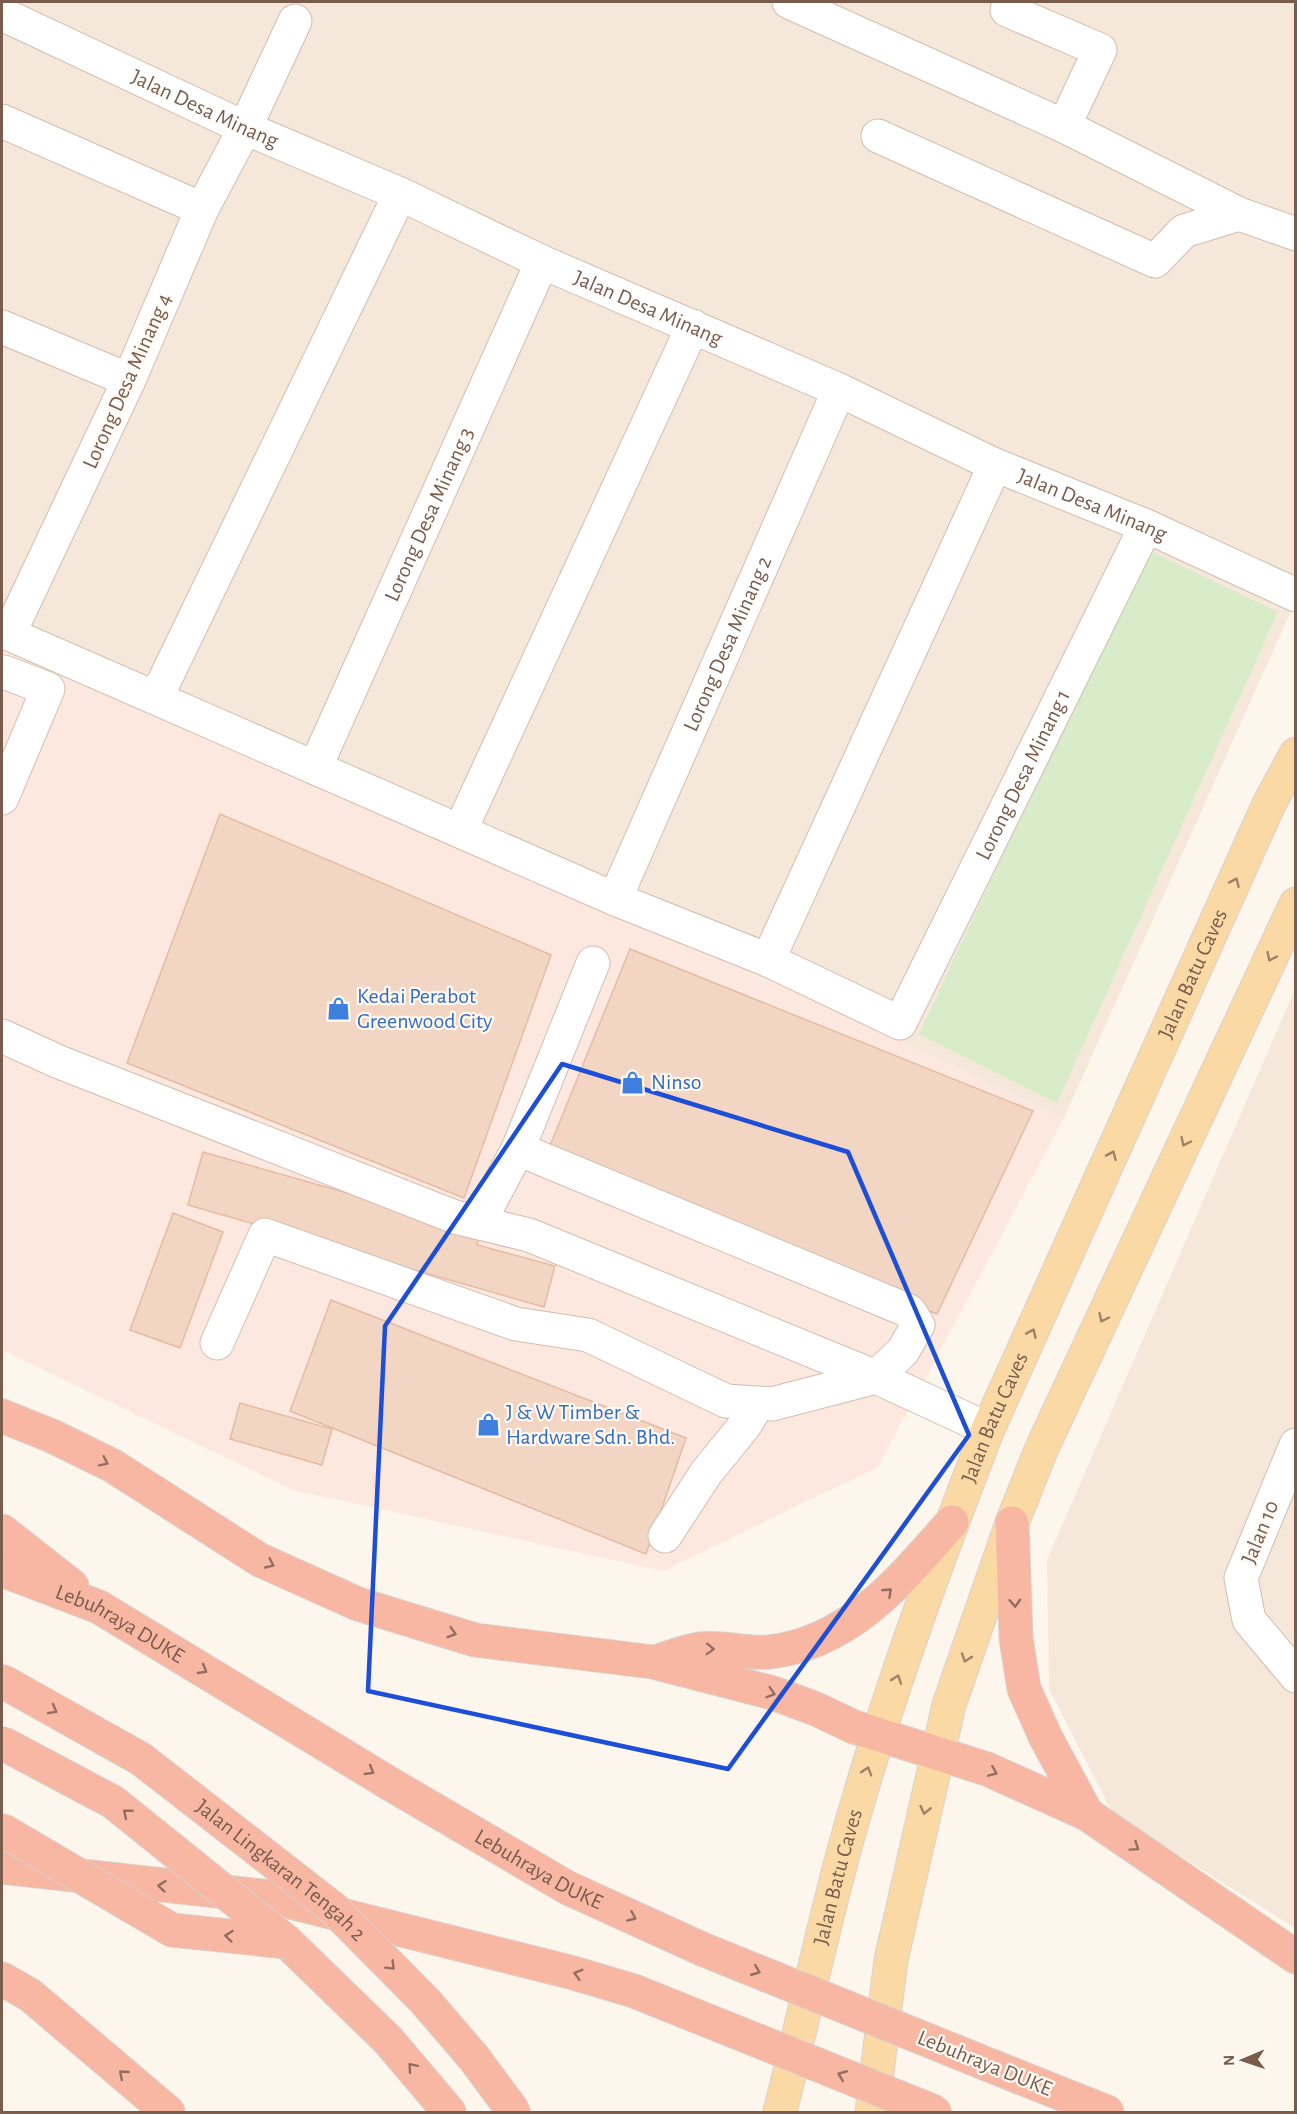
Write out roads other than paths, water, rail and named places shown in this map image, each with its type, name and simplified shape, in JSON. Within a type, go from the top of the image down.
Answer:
[{"type":"highway","points":[[2,1416],[52,1436],[113,1466],[260,1560],[358,1605],[475,1640],[653,1662],[773,1693],[816,1709],[854,1727],[987,1769],[1087,1814],[1296,1957]]},
{"type":"highway","points":[[653,1662],[700,1649],[768,1652],[812,1642],[844,1626],[873,1605],[902,1579],[952,1522]]},
{"type":"highway","points":[[1012,1523],[1016,1638],[1024,1689],[1046,1738],[1087,1814]]},
{"type":"highway","points":[[2,1531],[99,1607]]},
{"type":"highway","name":"Lebuhraya DUKE","points":[[2,1570],[99,1607],[392,1785],[568,1888],[702,1949],[1107,2112]]},
{"type":"highway","name":"Jalan Lingkaran Tengah 2","points":[[2,1681],[141,1759],[334,1909],[425,2001],[474,2058],[513,2112]]},
{"type":"highway","points":[[2,1743],[112,1802],[287,1942],[388,2040],[449,2112]]},
{"type":"highway","points":[[2,1830],[172,1930],[287,1942]]},
{"type":"highway","points":[[2,1867],[270,1898],[570,1972],[634,1990],[935,2112]]},
{"type":"highway","points":[[2,1979],[30,1995],[168,2112]]},
{"type":"main road","name":"Jalan Batu Caves","points":[[780,2112],[845,1847],[878,1735],[952,1522],[988,1429],[1269,804],[1296,754]]},
{"type":"main road","points":[[872,2112],[891,1960],[938,1753],[950,1705],[1012,1523],[1041,1450],[1296,904]]},
{"type":"street","points":[[789,2],[1064,126],[1239,214],[1296,234]]},
{"type":"street","points":[[1007,10],[1100,50],[1064,126]]},
{"type":"street","name":"Jalan Desa Minang","points":[[2,14],[245,128],[400,194],[542,262],[839,390],[995,465],[1146,526],[1296,596]]},
{"type":"street","name":"Lorong Desa Minang 4","points":[[156,698],[9,634],[129,380],[202,209],[245,128],[295,21]]},
{"type":"street","points":[[2,121],[202,209]]},
{"type":"street","points":[[878,136],[1155,261],[1184,231],[1239,214]]},
{"type":"street","points":[[400,194],[156,698],[615,899],[768,960],[995,465]]},
{"type":"street","name":"Lorong Desa Minang 3","points":[[315,768],[542,262]]},
{"type":"street","points":[[460,831],[693,326]]},
{"type":"street","points":[[2,327],[129,380]]},
{"type":"street","name":"Lorong Desa Minang 2","points":[[615,899],[839,390]]},
{"type":"street","name":"Lorong Desa Minang 1","points":[[768,960],[900,1023],[1146,526]]},
{"type":"street","points":[[2,798],[48,689],[4,672]]},
{"type":"street","points":[[479,1223],[518,1149],[593,963]]},
{"type":"street","points":[[2,1036],[59,1062],[455,1217],[529,1235],[876,1377],[988,1429]]},
{"type":"street","points":[[217,1343],[265,1235],[516,1324],[588,1335],[726,1401],[772,1404],[876,1377],[903,1351],[918,1325],[909,1311],[518,1149]]},
{"type":"street","points":[[665,1536],[706,1473],[745,1425],[758,1403]]},
{"type":"street","name":"Jalan 10","points":[[1296,1445],[1241,1578],[1249,1620],[1296,1676]]},
{"type":"place","name":"Kedai Perabot Greenwood City","points":[[339,1009]]},
{"type":"place","name":"Ninso","points":[[633,1082]]},
{"type":"place","name":"J & W Timber & Hardware Sdn. Bhd.","points":[[488,1425]]}]
